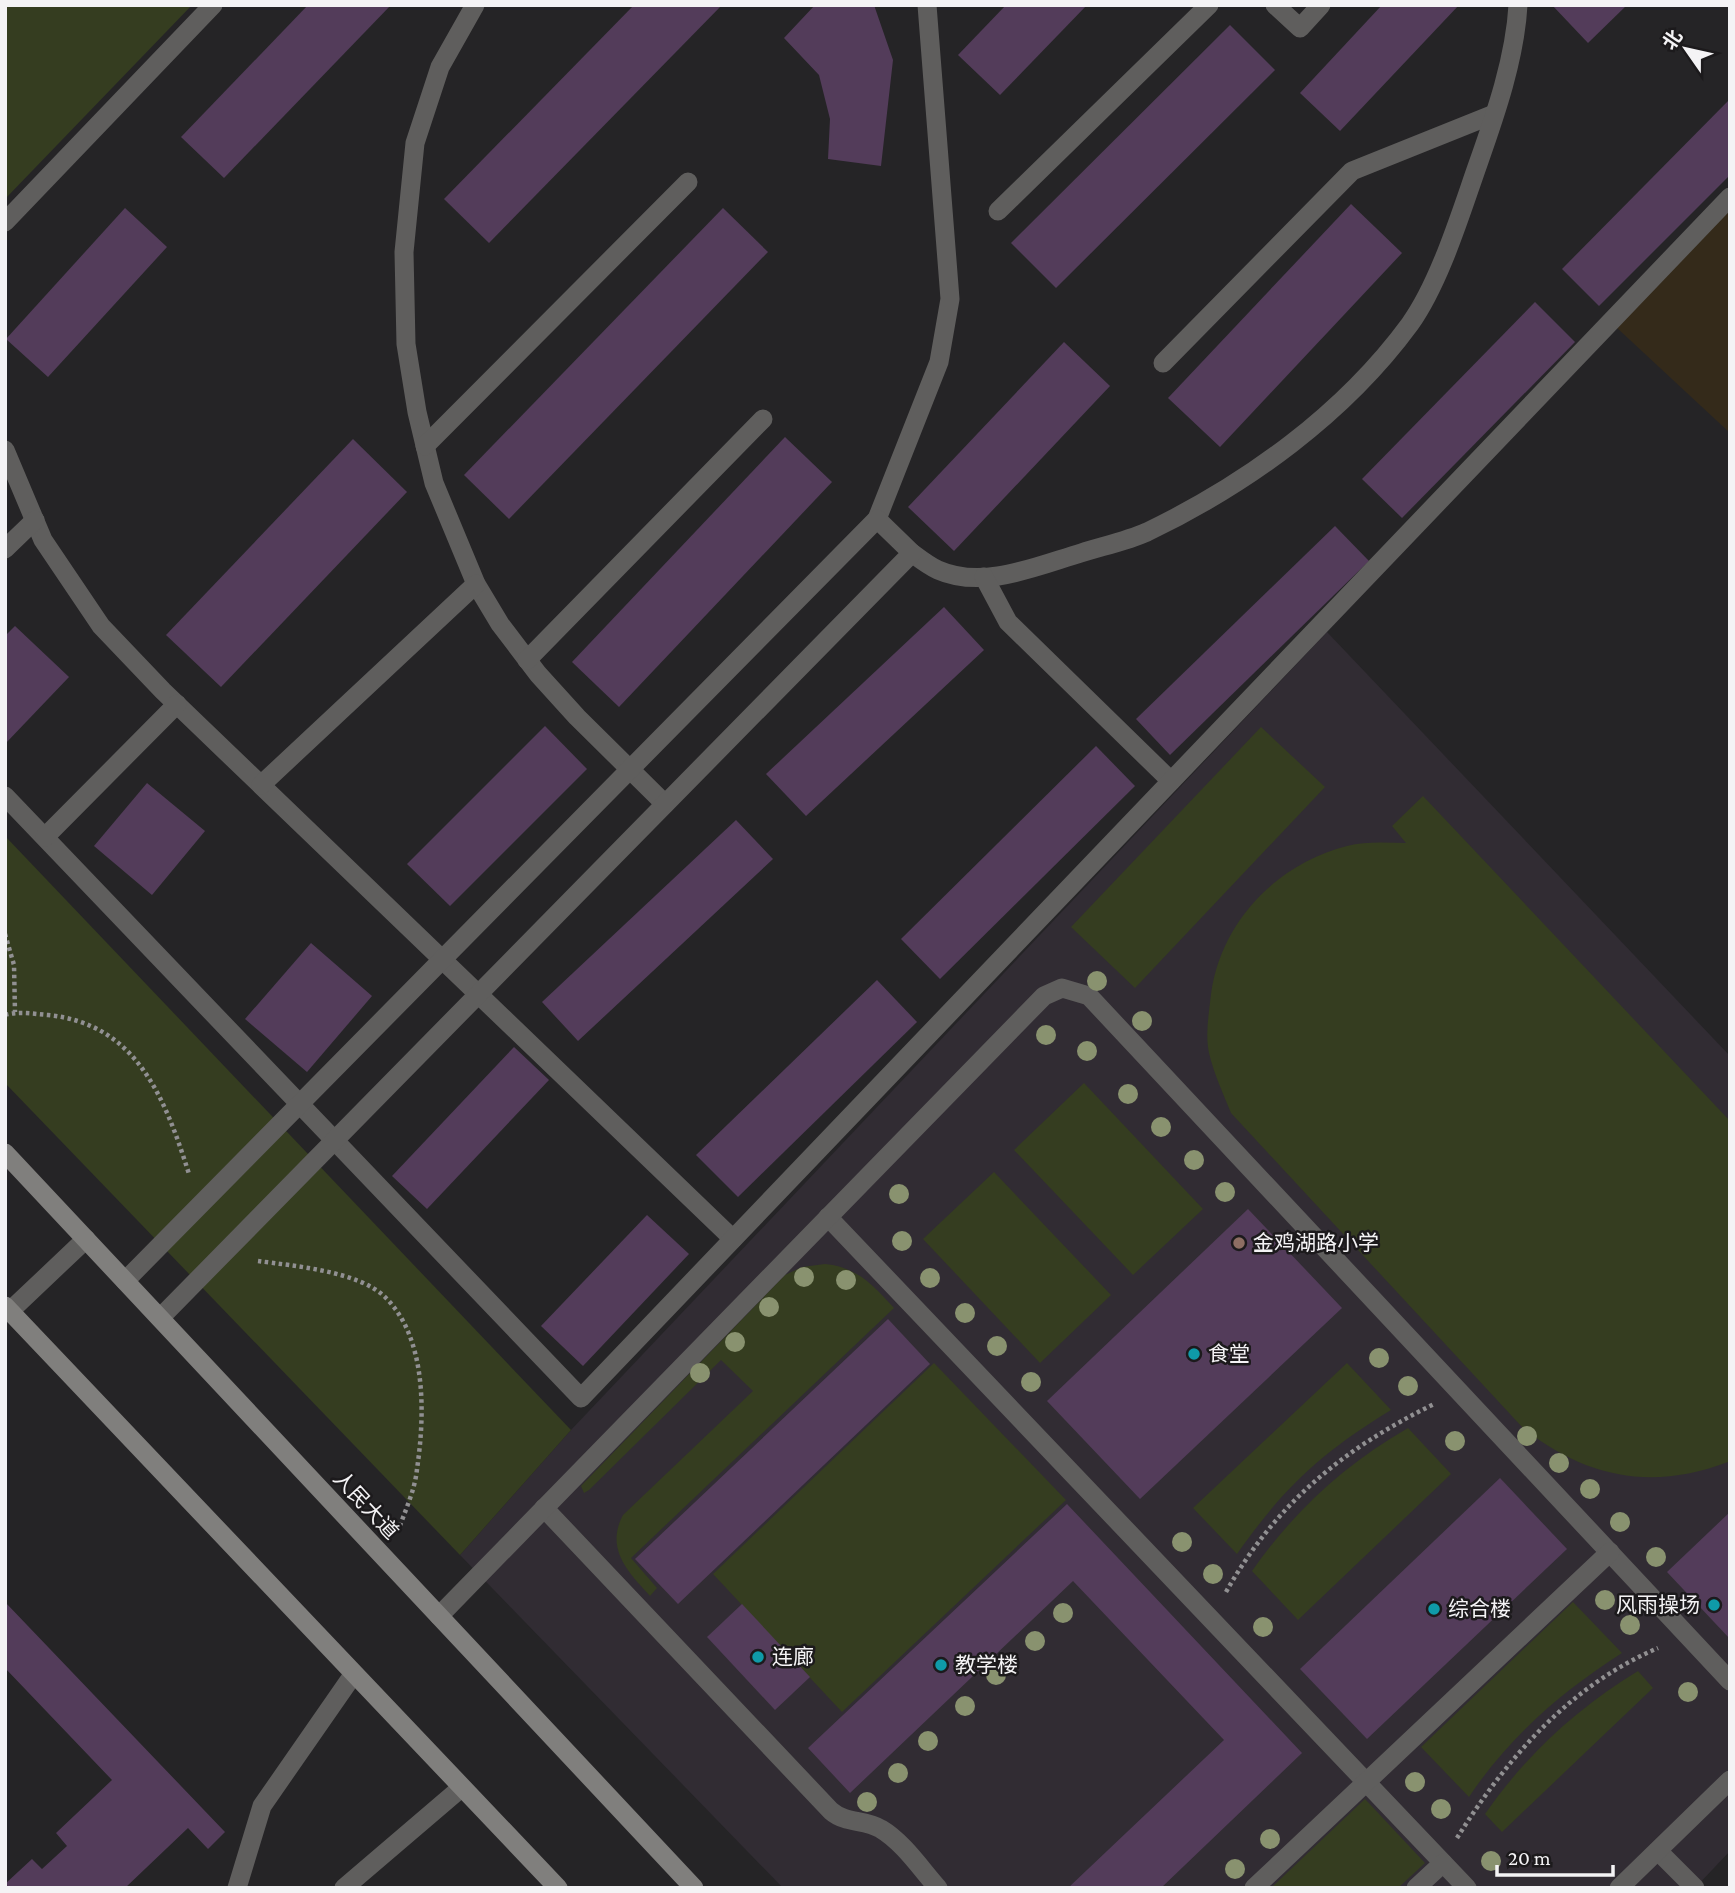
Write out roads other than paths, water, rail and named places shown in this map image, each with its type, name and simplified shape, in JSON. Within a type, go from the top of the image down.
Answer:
[{"type":"main road","name":"人民大道","points":[[5,1153],[694,1888]]},
{"type":"main road","points":[[8,1308],[353,1675],[558,1888]]},
{"type":"lane","points":[[5,222],[213,5]]},
{"type":"lane","points":[[125,1281],[877,519],[939,362],[950,299],[927,5]]},
{"type":"lane","points":[[998,211],[1209,5]]},
{"type":"lane","points":[[1275,5],[1300,28],[1321,5]]},
{"type":"lane","points":[[877,519],[912,553],[937,570],[967,579],[1018,572],[1145,533],[1245,478],[1315,424],[1367,373],[1411,322],[1450,246],[1494,114],[1516,31],[1518,5]]},
{"type":"lane","points":[[468,8],[440,67],[415,144],[404,252],[407,344],[434,483],[476,584],[500,624],[527,660],[577,717],[665,804]]},
{"type":"lane","points":[[1163,363],[1352,171],[1494,114]]},
{"type":"lane","points":[[425,446],[688,182]]},
{"type":"lane","points":[[5,796],[581,1398],[1730,197]]},
{"type":"lane","points":[[527,660],[763,419]]},
{"type":"lane","points":[[5,450],[43,540],[100,626],[177,704],[733,1239]]},
{"type":"lane","points":[[5,549],[35,520]]},
{"type":"lane","points":[[160,1318],[912,553]]},
{"type":"lane","points":[[984,577],[1008,622],[1171,781]]},
{"type":"lane","points":[[261,785],[476,584]]},
{"type":"lane","points":[[44,837],[177,704]]},
{"type":"lane","points":[[439,1616],[1044,996],[1062,988],[1080,991],[1089,996],[1730,1681]]},
{"type":"lane","points":[[828,1217],[1467,1888]]},
{"type":"lane","points":[[8,1308],[86,1239]]},
{"type":"lane","points":[[544,1508],[831,1811],[839,1818],[874,1825],[891,1835],[938,1888]]},
{"type":"lane","points":[[1254,1888],[1610,1552]]},
{"type":"lane","points":[[237,1888],[262,1806],[353,1675]]},
{"type":"lane","points":[[1619,1888],[1730,1780]]},
{"type":"lane","points":[[344,1888],[461,1788]]},
{"type":"lane","points":[[1658,1850],[1695,1888]]},
{"type":"lane","points":[[1416,1888],[1443,1863]]},
{"type":"place","name":"金鸡湖路小学","points":[[1239,1243]]},
{"type":"place","name":"食堂","points":[[1194,1354]]},
{"type":"place","name":"风雨操场","points":[[1714,1605]]},
{"type":"place","name":"综合楼","points":[[1434,1609]]},
{"type":"place","name":"连廊","points":[[758,1657]]},
{"type":"place","name":"教学楼","points":[[941,1665]]}]
